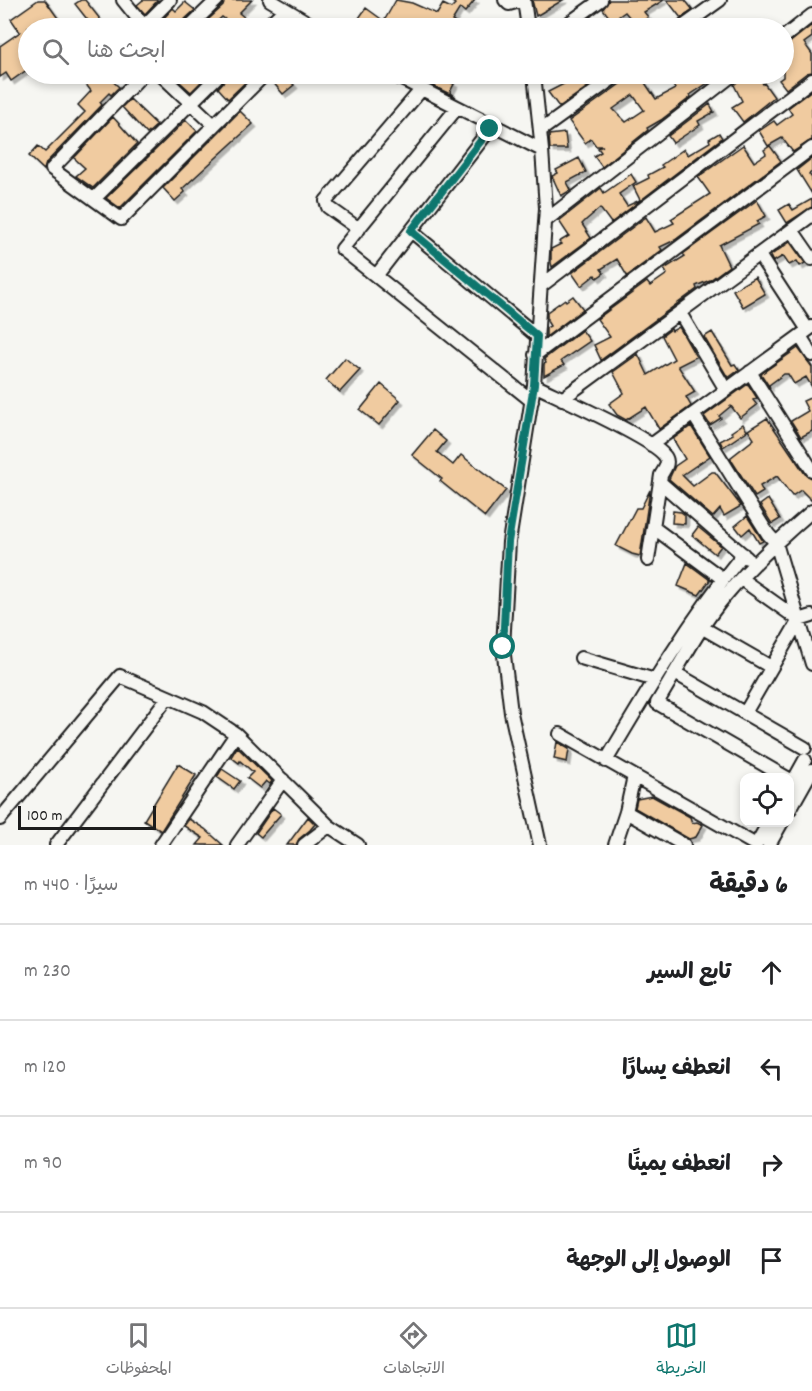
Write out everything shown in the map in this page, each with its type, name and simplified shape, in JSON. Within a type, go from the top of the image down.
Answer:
[{"type":"street","points":[[123,0],[138,18]]},
{"type":"street","points":[[152,18],[170,0]]},
{"type":"street","points":[[198,18],[217,0]]},
{"type":"street","points":[[270,0],[298,18]]},
{"type":"street","points":[[505,0],[510,4],[524,0],[527,18]]},
{"type":"street","points":[[576,18],[601,0]]},
{"type":"street","points":[[695,18],[720,0]]},
{"type":"street","points":[[276,18],[285,9]]},
{"type":"street","points":[[794,29],[812,15]]},
{"type":"street","points":[[541,286],[812,80]]},
{"type":"street","points":[[133,84],[52,169],[121,219],[255,84]]},
{"type":"street","points":[[171,84],[214,125]]},
{"type":"street","points":[[94,199],[209,84]]},
{"type":"street","points":[[410,84],[542,150]]},
{"type":"street","points":[[535,84],[542,150],[545,221],[534,385],[508,542],[503,647],[511,713],[540,845]]},
{"type":"street","points":[[540,131],[606,84]]},
{"type":"street","points":[[545,221],[721,84]]},
{"type":"street","points":[[358,229],[328,207],[326,201],[421,90]]},
{"type":"street","points":[[457,108],[342,249],[532,401]]},
{"type":"street","points":[[376,276],[490,129]]},
{"type":"street","points":[[535,355],[812,148]]},
{"type":"street","points":[[562,399],[812,215]]},
{"type":"street","points":[[792,230],[812,259]]},
{"type":"street","points":[[411,231],[537,336]]},
{"type":"street","points":[[759,255],[806,331],[812,355]]},
{"type":"street","points":[[680,313],[726,390]]},
{"type":"street","points":[[651,444],[806,331]]},
{"type":"street","points":[[750,372],[812,470]]},
{"type":"street","points":[[534,385],[651,444],[666,458],[648,560]]},
{"type":"street","points":[[693,414],[768,534],[776,543],[812,664]]},
{"type":"street","points":[[661,483],[754,565]]},
{"type":"street","points":[[675,673],[745,713],[809,757],[796,784],[657,703],[675,673],[703,628],[726,595],[776,543],[812,511]]},
{"type":"street","points":[[654,528],[723,579]]},
{"type":"street","points":[[606,761],[655,680],[723,579],[743,554]]},
{"type":"street","points":[[741,579],[799,620]]},
{"type":"street","points":[[745,713],[799,620],[812,616]]},
{"type":"street","points":[[703,628],[771,667]]},
{"type":"street","points":[[581,658],[655,680]]},
{"type":"street","points":[[0,819],[120,676],[202,712],[236,734],[329,826],[358,845]]},
{"type":"street","points":[[56,845],[168,697]]},
{"type":"street","points":[[161,845],[236,734]]},
{"type":"street","points":[[560,734],[756,845],[766,827]]},
{"type":"street","points":[[615,845],[626,812],[634,776]]},
{"type":"street","points":[[237,845],[283,780]]},
{"type":"street","points":[[626,812],[684,845]]},
{"type":"street","points":[[304,845],[329,826]]},
{"type":"street","points":[[769,845],[779,827]]},
{"type":"building","points":[[38,0],[45,0],[58,18],[18,18],[18,29],[11,19]]},
{"type":"building","points":[[85,0],[99,18],[86,18],[75,4]]},
{"type":"building","points":[[143,0],[158,0],[145,14],[137,5]]},
{"type":"building","points":[[225,0],[252,0],[239,13],[245,18],[210,18],[223,6]]},
{"type":"building","points":[[396,0],[412,3],[437,14],[443,4],[451,8],[455,4],[450,0],[475,0],[465,12],[460,8],[454,18],[386,18]]},
{"type":"building","points":[[532,0],[563,0],[536,16]]},
{"type":"building","points":[[609,0],[664,0],[644,12],[647,18],[630,18],[625,12],[616,18],[610,18],[603,9]]},
{"type":"building","points":[[667,0],[685,0],[693,10],[681,18]]},
{"type":"building","points":[[185,2],[195,10],[186,18],[164,18],[173,8],[176,11]]},
{"type":"building","points":[[366,8],[380,18],[359,18]]},
{"type":"building","points":[[812,25],[812,37],[804,43],[812,54],[812,72],[794,83],[794,39]]},
{"type":"building","points":[[18,33],[18,76],[11,81],[6,73],[0,77],[0,46]]},
{"type":"building","points":[[86,84],[116,84],[119,87],[100,102],[102,105],[46,163],[44,170],[29,156],[38,146],[45,152],[85,112],[78,105],[91,91]]},
{"type":"building","points":[[182,84],[199,84],[191,92]]},
{"type":"building","points":[[222,84],[244,84],[228,99],[218,88]]},
{"type":"building","points":[[274,84],[294,85],[283,94]]},
{"type":"building","points":[[429,84],[454,84],[450,92],[456,97]]},
{"type":"building","points":[[564,84],[592,84],[559,107],[548,92]]},
{"type":"building","points":[[620,84],[646,84],[656,99],[675,89],[672,84],[706,84],[661,120],[647,128],[648,130],[602,167],[594,156],[601,152],[598,148],[603,146],[596,146],[591,139],[585,143],[569,121]],"holes":[[[633,95],[644,110],[626,122],[613,109]]]},
{"type":"building","points":[[765,84],[774,97],[743,122],[732,107],[742,101],[734,85]]},
{"type":"building","points":[[782,84],[793,84],[786,89]]},
{"type":"building","points":[[812,90],[812,140],[793,152],[782,138],[768,146],[759,131],[774,121],[777,125],[792,114],[788,108]]},
{"type":"building","points":[[130,99],[157,125],[147,134],[122,107]]},
{"type":"building","points":[[710,104],[714,112],[698,121],[700,125],[673,143],[668,136]]},
{"type":"building","points":[[240,111],[253,124],[182,189],[185,192],[175,201],[163,188]]},
{"type":"building","points":[[113,117],[137,144],[93,188],[76,176],[85,168],[74,158]]},
{"type":"building","points":[[186,120],[197,131],[120,208],[106,198]]},
{"type":"building","points":[[565,133],[567,149],[550,149],[549,135]]},
{"type":"building","points":[[719,133],[722,138],[611,223],[600,208],[582,224],[591,238],[552,267],[551,249],[561,244],[559,242],[569,236],[559,221],[601,188],[604,193],[631,174],[636,182],[619,194],[627,206],[640,200],[633,186],[649,178],[648,175],[663,167],[661,165],[684,149],[688,155],[710,142],[709,139]]},
{"type":"building","points":[[743,145],[754,162],[766,154],[764,150],[770,146],[781,161],[675,240],[660,247],[662,250],[627,276],[617,259],[601,269],[604,273],[597,278],[595,275],[581,286],[572,273],[646,217],[655,232],[674,223],[671,219],[710,194],[698,177]]},
{"type":"building","points":[[579,158],[586,172],[567,182],[571,190],[561,196],[552,176],[558,173],[556,170]]},
{"type":"building","points":[[812,158],[812,172],[809,174],[812,178],[812,194],[797,170]]},
{"type":"building","points":[[812,199],[812,207],[787,223],[779,210],[789,204],[793,210]]},
{"type":"building","points":[[757,200],[766,216],[757,221],[759,224],[719,245],[729,266],[710,280],[696,286],[697,289],[601,360],[594,345],[610,337],[597,319],[647,282],[650,286],[667,274],[664,269],[685,256],[683,254]]},
{"type":"building","points":[[790,242],[805,263],[800,266],[797,261],[789,265],[783,256],[773,262],[770,256]]},
{"type":"building","points":[[755,277],[765,294],[743,307],[733,290]]},
{"type":"building","points":[[573,296],[583,309],[546,337],[546,328],[550,326],[547,321],[547,312]]},
{"type":"building","points":[[679,327],[696,357],[678,366],[695,392],[686,397],[691,406],[659,429],[646,407],[626,420],[617,415],[609,404],[624,393],[613,372],[638,354],[648,375],[674,359],[662,336],[671,329],[672,331]]},
{"type":"building","points":[[582,330],[590,341],[561,361],[564,365],[544,376],[544,364],[546,363],[544,359]]},
{"type":"building","points":[[712,332],[732,365],[735,364],[739,370],[728,378],[704,337]]},
{"type":"building","points":[[798,348],[812,367],[812,387],[806,377],[794,384],[788,374],[784,374],[769,385],[770,388],[761,374]]},
{"type":"building","points":[[345,358],[360,370],[340,392],[326,380]]},
{"type":"building","points":[[381,384],[400,400],[379,425],[360,410]]},
{"type":"building","points":[[748,384],[757,398],[753,400],[757,405],[740,418],[731,406],[719,416],[721,418],[710,425],[704,416]]},
{"type":"building","points":[[812,397],[812,431],[801,437],[791,421],[808,411],[803,401]]},
{"type":"building","points":[[767,418],[805,474],[812,478],[812,501],[801,490],[792,496],[777,476],[760,486],[763,492],[755,497],[730,458],[754,439],[748,430]]},
{"type":"building","points":[[743,424],[747,431],[723,447],[720,441],[733,434],[731,432]]},
{"type":"building","points":[[691,426],[710,456],[682,475],[693,486],[715,472],[741,506],[724,516],[720,509],[713,517],[669,479],[675,466],[685,459],[673,439]]},
{"type":"building","points":[[433,430],[446,441],[437,452],[453,465],[461,455],[506,490],[485,517],[412,455]]},
{"type":"building","points":[[650,490],[640,556],[616,546],[636,508],[641,508]]},
{"type":"building","points":[[768,499],[780,519],[772,524],[760,505]]},
{"type":"building","points":[[673,511],[685,515],[685,524],[672,523]]},
{"type":"building","points":[[747,516],[763,541],[759,543],[750,528],[742,535],[735,526]]},
{"type":"building","points":[[698,527],[721,546],[715,554],[692,535]]},
{"type":"building","points":[[687,563],[710,580],[699,595],[678,586]]},
{"type":"building","points":[[557,742],[569,749],[567,762],[554,759]]},
{"type":"building","points":[[237,747],[272,781],[270,784],[266,781],[260,788],[247,778],[253,772],[231,757]]},
{"type":"building","points":[[178,764],[196,775],[161,831],[144,820]]},
{"type":"building","points":[[222,769],[240,781],[234,789],[217,777]]},
{"type":"building","points":[[652,796],[690,817],[692,823],[697,822],[703,825],[696,837],[689,839],[635,808],[637,799]]},
{"type":"building","points":[[273,808],[281,814],[261,837],[256,833]]},
{"type":"building","points":[[308,817],[315,824],[299,839],[296,845],[287,845]]},
{"type":"building","points":[[189,819],[223,845],[197,845],[203,838],[184,826]]},
{"type":"route","points":[[490,129],[411,231],[537,336],[534,385],[508,542],[503,647]]}]
